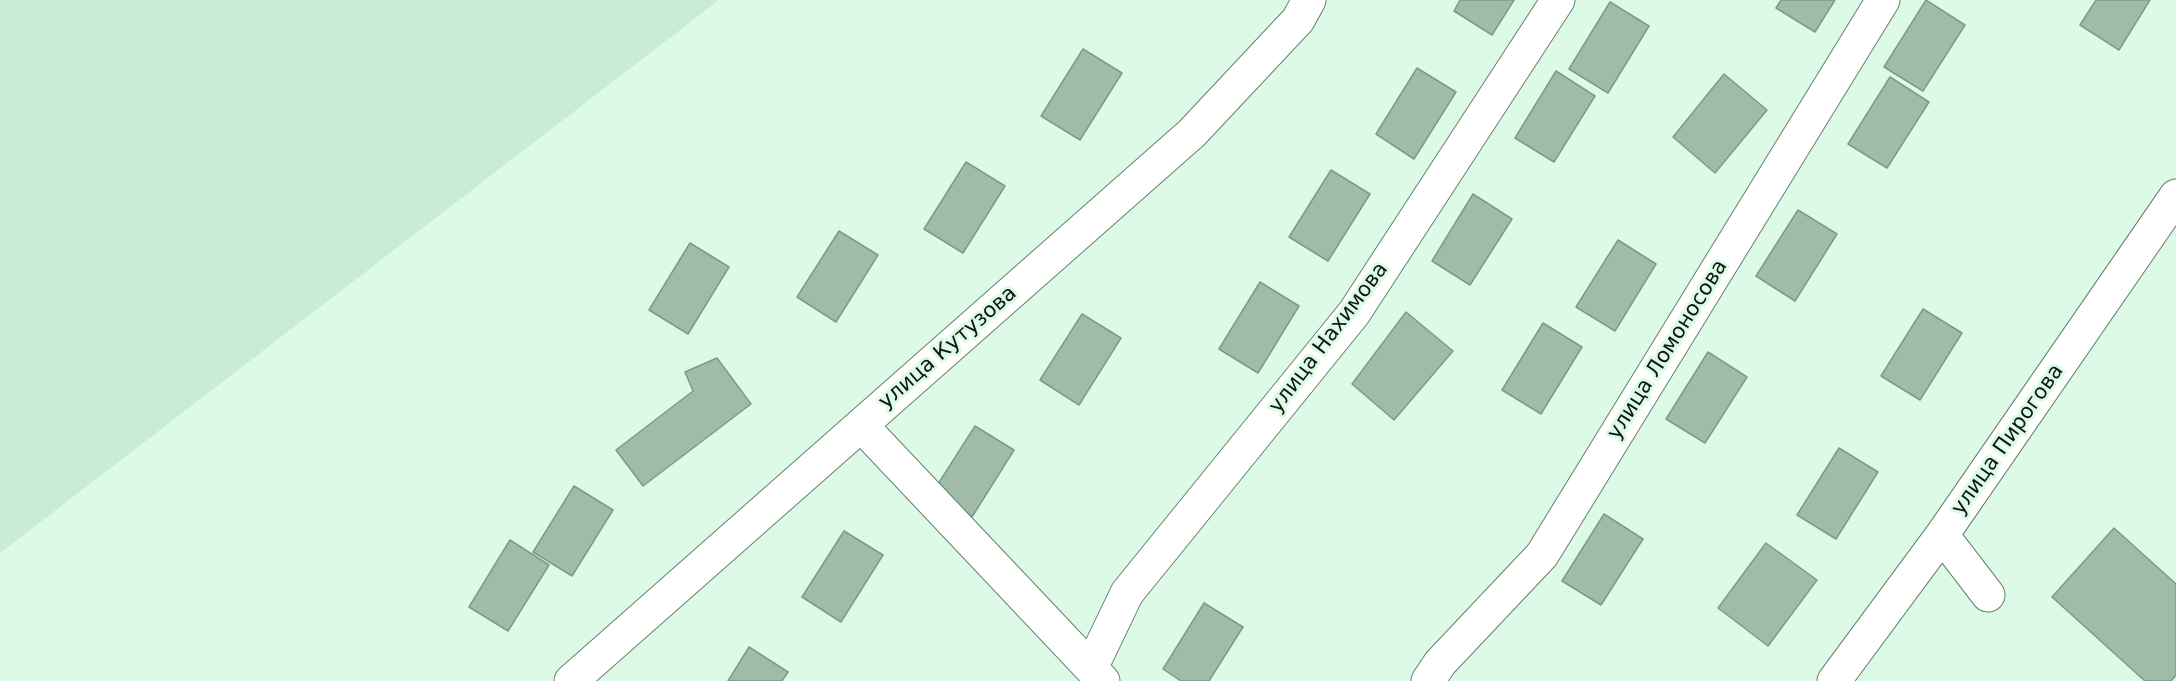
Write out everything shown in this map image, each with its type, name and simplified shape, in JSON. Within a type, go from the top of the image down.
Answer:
[{"type":"street","name":"улица Кутузова","points":[[571,681],[1192,133],[1298,20],[1309,0]]},
{"type":"street","name":"улица Нахимова","points":[[1097,675],[1127,592],[1354,313],[1557,0]]},
{"type":"street","name":"улица Ломоносова","points":[[1428,681],[1440,663],[1542,555],[1882,0]]},
{"type":"street","name":"улица Пирогова","points":[[1834,681],[1942,535],[2176,196]]},
{"type":"street","points":[[861,425],[1097,675]]},
{"type":"street","points":[[1942,535],[1988,595]]},
{"type":"shaded area","points":[[0,0],[719,0],[0,553]]},
{"type":"building","points":[[1460,0],[1514,0],[1492,35],[1454,11]]},
{"type":"building","points":[[1781,0],[1835,0],[1815,32],[1776,8]]},
{"type":"building","points":[[1926,0],[1965,25],[1923,91],[1884,67]]},
{"type":"building","points":[[2096,0],[2150,0],[2119,50],[2080,25]]},
{"type":"building","points":[[1610,2],[1649,26],[1608,93],[1569,69]]},
{"type":"building","points":[[1083,49],[1122,73],[1080,140],[1041,116]]},
{"type":"building","points":[[1417,68],[1456,92],[1414,159],[1376,134]]},
{"type":"building","points":[[1556,71],[1595,96],[1554,162],[1515,138]]},
{"type":"building","points":[[1724,74],[1767,110],[1715,173],[1673,137]]},
{"type":"building","points":[[1890,77],[1929,102],[1887,168],[1848,144]]},
{"type":"building","points":[[966,162],[1005,186],[963,253],[924,229]]},
{"type":"building","points":[[1331,170],[1370,194],[1328,261],[1289,237]]},
{"type":"building","points":[[1473,194],[1512,219],[1470,285],[1432,261]]},
{"type":"building","points":[[1798,210],[1837,234],[1795,301],[1756,276]]},
{"type":"building","points":[[839,231],[878,255],[836,322],[797,297]]},
{"type":"building","points":[[1618,240],[1656,264],[1615,331],[1576,307]]},
{"type":"building","points":[[690,243],[729,267],[688,334],[649,310]]},
{"type":"building","points":[[1260,282],[1299,306],[1258,373],[1219,349]]},
{"type":"building","points":[[1923,309],[1962,333],[1920,400],[1881,376]]},
{"type":"building","points":[[1406,312],[1453,351],[1394,420],[1352,384]]},
{"type":"building","points":[[1082,314],[1121,338],[1079,405],[1040,380]]},
{"type":"building","points":[[1543,323],[1582,347],[1541,414],[1502,390]]},
{"type":"building","points":[[1708,352],[1747,377],[1705,443],[1666,419]]},
{"type":"building","points":[[717,358],[751,404],[643,486],[616,450],[693,391],[685,372]]},
{"type":"building","points":[[975,426],[1014,450],[972,517],[933,492]]},
{"type":"building","points":[[1839,448],[1878,472],[1836,539],[1797,515]]},
{"type":"building","points":[[574,486],[613,510],[572,576],[533,552]]},
{"type":"building","points":[[1604,514],[1643,539],[1601,605],[1562,581]]},
{"type":"building","points":[[2114,528],[2176,584],[2176,675],[2171,681],[2145,681],[2052,597]]},
{"type":"building","points":[[844,531],[883,555],[841,622],[802,597]]},
{"type":"building","points":[[510,540],[549,565],[508,631],[469,607]]},
{"type":"building","points":[[1766,543],[1817,580],[1768,646],[1718,608]]},
{"type":"building","points":[[1204,603],[1243,627],[1209,681],[1181,681],[1163,669]]},
{"type":"building","points":[[749,647],[788,672],[782,681],[728,681]]}]
